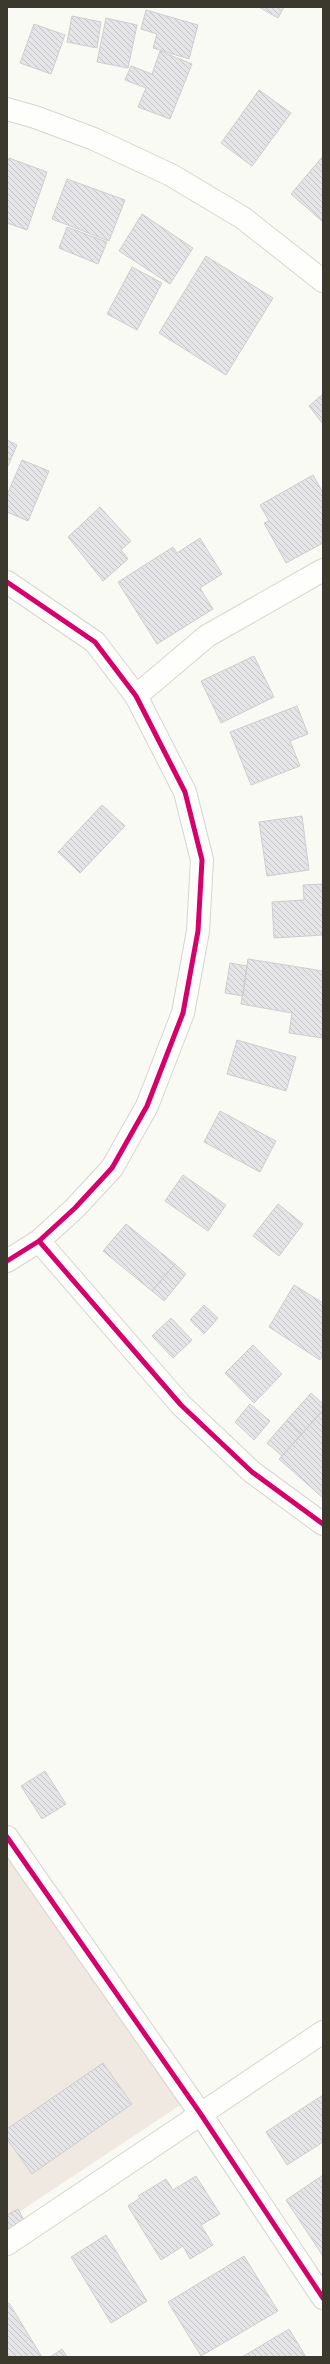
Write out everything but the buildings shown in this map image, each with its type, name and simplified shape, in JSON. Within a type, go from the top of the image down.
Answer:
[{"type":"street","points":[[7,109],[35,116],[94,139],[171,175],[243,218],[323,281]]},
{"type":"street","points":[[136,696],[207,636],[323,570]]},
{"type":"street","points":[[7,582],[95,642],[136,696],[185,792],[202,860],[198,931],[183,1013],[147,1106],[112,1168],[75,1208],[39,1241],[7,1261]]},
{"type":"street","points":[[39,1241],[182,1405],[252,1472],[323,1524]]},
{"type":"street","points":[[7,1837],[200,2114],[323,2298]]},
{"type":"street","points":[[7,2244],[323,2032]]},
{"type":"shaded area","points":[[7,1855],[182,2104],[7,2220]]},
{"type":"cycle path","points":[[7,582],[95,642],[136,696],[185,792],[202,860],[198,931],[183,1013],[147,1106],[112,1168],[75,1208],[39,1241],[7,1261]]},
{"type":"cycle path","points":[[39,1241],[181,1405],[252,1472],[323,1524]]},
{"type":"cycle path","points":[[7,1837],[200,2113],[323,2298]]}]
